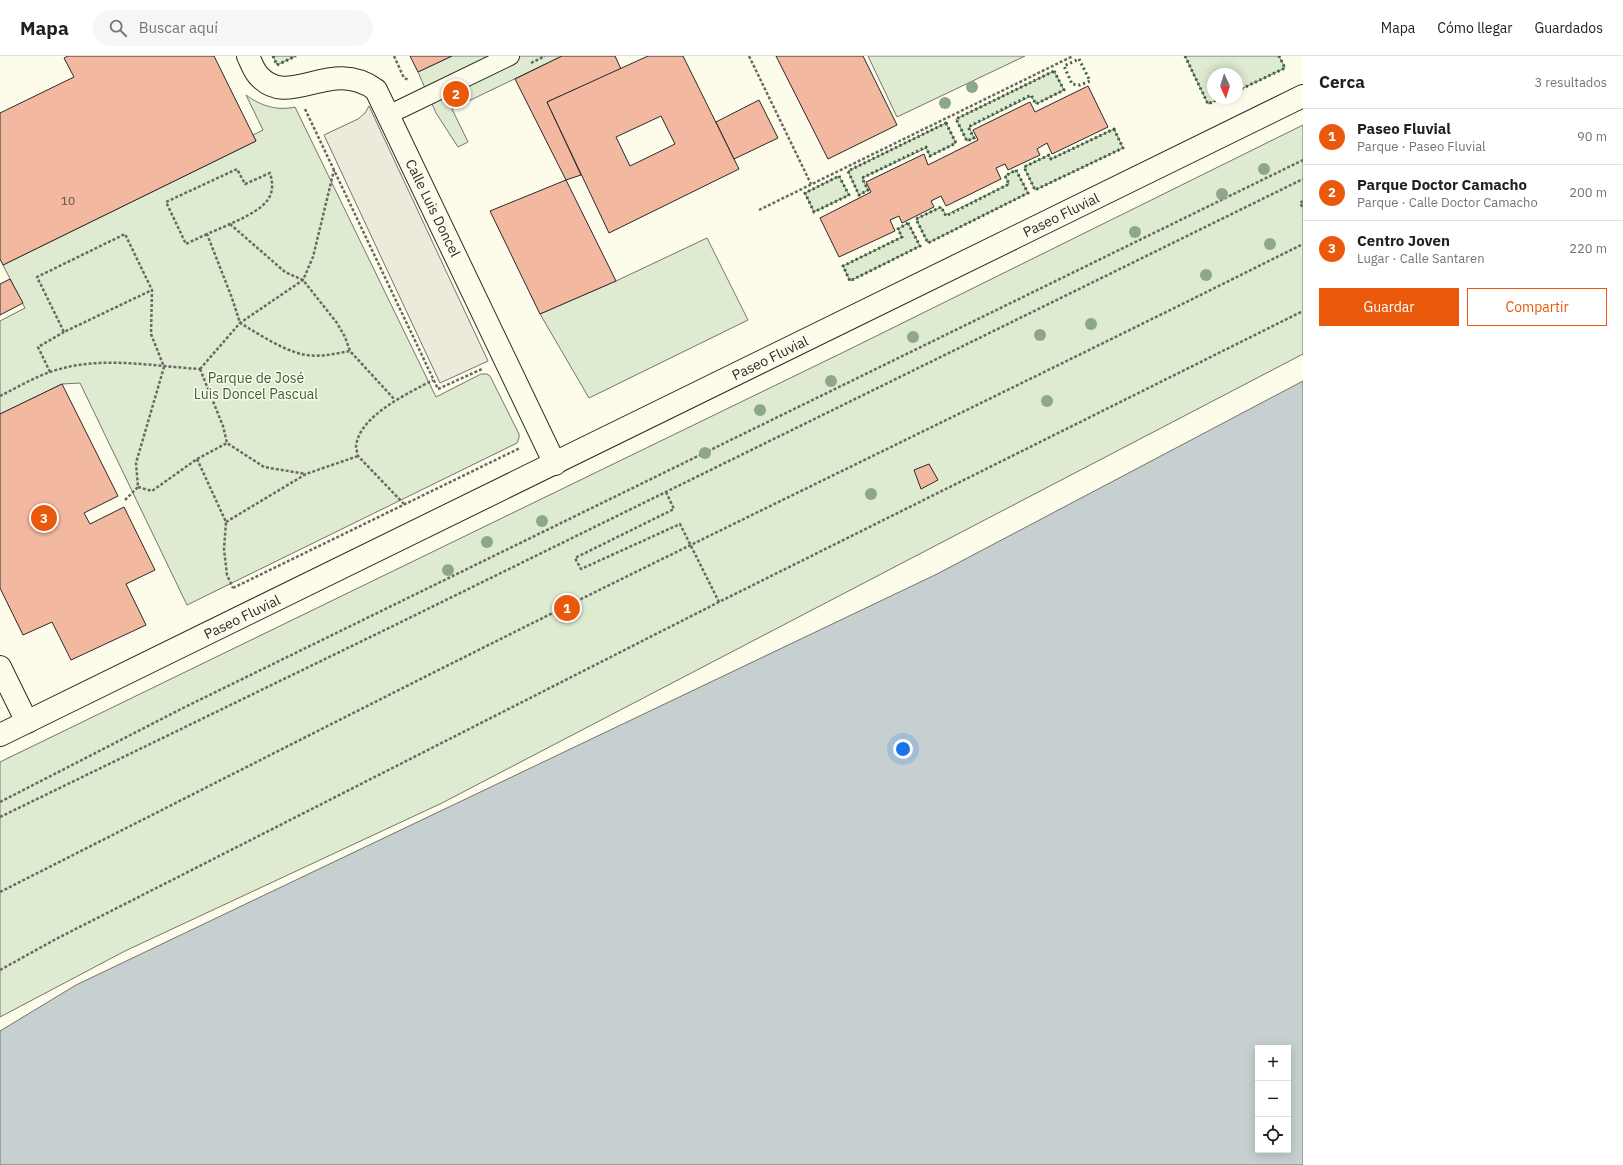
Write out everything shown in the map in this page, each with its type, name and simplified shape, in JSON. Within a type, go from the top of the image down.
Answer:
[{"type":"street","name":"Calle Luis Doncel","points":[[248,56],[254,70],[265,81],[272,84],[292,84],[326,70],[334,69],[351,71],[358,74],[376,90],[555,464]]},
{"type":"street","points":[[388,115],[510,56]]},
{"type":"street","name":"Paseo Fluvial","points":[[0,735],[1303,96]]},
{"type":"street","points":[[0,667],[27,722]]},
{"type":"path","points":[[394,56],[404,78]]},
{"type":"path","points":[[748,56],[811,184]]},
{"type":"path","points":[[759,210],[1073,56]]},
{"type":"path","points":[[292,84],[438,389],[482,369],[488,370]]},
{"type":"path","points":[[0,802],[183,708],[1303,160]]},
{"type":"path","points":[[237,169],[245,184],[270,172],[273,182],[272,191],[268,201],[259,210],[230,224],[186,244],[166,202],[237,169]]},
{"type":"path","points":[[200,369],[240,323],[303,280],[312,257],[334,170]]},
{"type":"path","points":[[0,817],[400,623],[1303,178]]},
{"type":"path","points":[[1303,201],[1300,203],[1303,208]]},
{"type":"path","points":[[230,224],[285,272],[303,280],[337,323],[345,337],[350,351],[395,400]]},
{"type":"path","points":[[64,332],[38,277],[125,234],[152,290],[151,334],[164,366],[136,463],[138,487],[125,500]]},
{"type":"path","points":[[207,234],[240,323],[277,344],[302,354],[327,356],[350,351]]},
{"type":"path","points":[[0,892],[565,607],[877,453],[1096,348],[1303,244]]},
{"type":"path","points":[[50,372],[38,347],[64,332],[152,290]]},
{"type":"path","points":[[0,970],[64,935],[719,602],[1303,311]]},
{"type":"path","points":[[0,396],[50,372],[83,364],[115,362],[200,369]]},
{"type":"path","points":[[200,369],[223,426],[227,443],[264,467],[306,474]]},
{"type":"path","points":[[404,504],[358,456],[356,447],[360,434],[369,422],[395,400],[433,380]]},
{"type":"path","points":[[138,487],[152,491],[197,459],[227,443]]},
{"type":"path","points":[[197,459],[226,522],[224,549],[227,575],[233,588],[522,447]]},
{"type":"path","points":[[226,522],[306,474],[358,456]]},
{"type":"path","points":[[666,492],[674,509],[575,558],[581,569],[680,524],[719,602]]},
{"type":"green space","points":[[273,56],[296,56],[277,65]]},
{"type":"green space","points":[[452,56],[562,56],[452,109],[468,142],[458,147],[436,113],[418,72]]},
{"type":"green space","points":[[868,56],[1025,56],[897,117]]},
{"type":"green space","points":[[1185,56],[1279,56],[1285,68],[1243,88],[1243,68],[1207,68],[1207,102]]},
{"type":"green space","points":[[1054,71],[1064,90],[1036,104],[1031,96],[969,127],[974,138],[967,141],[956,119]]},
{"type":"green space","name":"Parque de José Luis Doncel Pascual","points":[[246,95],[269,107],[295,107],[436,397],[481,374],[487,374],[490,376],[519,434],[519,438],[517,443],[187,605],[80,383],[62,384],[0,414],[0,321],[25,308],[3,265],[256,141],[253,135],[263,130]]},
{"type":"green space","points":[[946,123],[956,143],[930,156],[926,148],[862,178],[868,190],[859,195],[848,171]]},
{"type":"green space","points":[[1303,125],[1303,354],[442,803],[125,951],[0,1017],[0,762],[850,349]]},
{"type":"green space","points":[[1114,129],[1123,148],[1035,190],[1024,167],[1049,155],[1051,159]]},
{"type":"green space","points":[[1016,170],[1028,193],[928,243],[916,219],[941,207],[946,215],[1009,184],[1005,176]]},
{"type":"green space","points":[[839,176],[849,195],[814,212],[805,193]]},
{"type":"green space","points":[[908,223],[920,246],[850,281],[843,266],[902,237],[898,229]]},
{"type":"green space","points":[[707,238],[748,320],[589,398],[540,314],[616,281]]},
{"type":"shaded area","points":[[369,106],[488,361],[440,383],[324,135],[358,119],[365,113]]},
{"type":"shaded area","points":[[1303,381],[1303,1165],[0,1165],[0,1031],[76,985],[937,574]]},
{"type":"building","points":[[68,56],[214,56],[256,141],[3,265],[0,259],[0,113],[74,77],[64,58]]},
{"type":"building","points":[[410,56],[452,56],[418,72]]},
{"type":"building","points":[[562,56],[615,56],[621,69],[547,102],[581,175],[566,180],[515,79]]},
{"type":"building","points":[[648,56],[683,56],[739,169],[609,233],[547,102]],"holes":[[[661,116],[675,144],[630,166],[616,137]]]},
{"type":"building","points":[[776,56],[863,56],[897,125],[828,159]]},
{"type":"building","points":[[1088,86],[1108,127],[1052,154],[1047,143],[1037,149],[1040,155],[1008,170],[1005,164],[996,168],[1001,179],[946,206],[941,196],[931,201],[934,207],[902,223],[899,216],[890,220],[895,231],[839,257],[820,218],[871,192],[866,182],[924,154],[928,165],[978,140],[973,130],[1030,102],[1035,112]]},
{"type":"building","points":[[759,100],[778,138],[734,159],[716,122]]},
{"type":"building","points":[[566,180],[616,281],[540,314],[490,211]]},
{"type":"building","points":[[10,279],[23,303],[0,315],[0,284]]},
{"type":"building","points":[[62,384],[118,496],[84,513],[90,524],[124,507],[155,570],[126,584],[146,625],[71,660],[52,622],[23,635],[0,588],[0,414]]},
{"type":"building","points":[[929,464],[938,480],[921,489],[914,470]]},
{"type":"hedge","points":[[273,56],[277,65],[296,56]]},
{"type":"hedge","points":[[1185,56],[1207,102]]},
{"type":"hedge","points":[[1243,88],[1285,68],[1279,56]]},
{"type":"hedge","points":[[1079,59],[1090,81],[1080,85],[1072,84],[1064,66],[1079,59]]},
{"type":"hedge","points":[[1054,71],[1064,90],[1036,104],[1031,95],[968,127],[974,138],[967,141],[956,119],[1054,71]]},
{"type":"hedge","points":[[946,123],[956,143],[930,156],[926,147],[862,178],[868,190],[859,195],[848,171],[946,123]]},
{"type":"hedge","points":[[1114,129],[1123,148],[1035,190],[1024,167],[1049,155],[1051,159],[1114,129]]},
{"type":"hedge","points":[[1016,170],[1028,193],[928,243],[916,219],[941,207],[946,216],[1009,184],[1005,176],[1016,170]]},
{"type":"hedge","points":[[839,176],[849,195],[814,212],[805,193],[839,176]]},
{"type":"hedge","points":[[908,223],[920,246],[850,281],[843,266],[902,237],[898,229],[908,223]]},
{"type":"place","name":"Parque Doctor Camacho","points":[[456,94]]},
{"type":"place","name":"Centro Joven","points":[[44,518]]},
{"type":"place","name":"Paseo Fluvial","points":[[567,608]]}]
